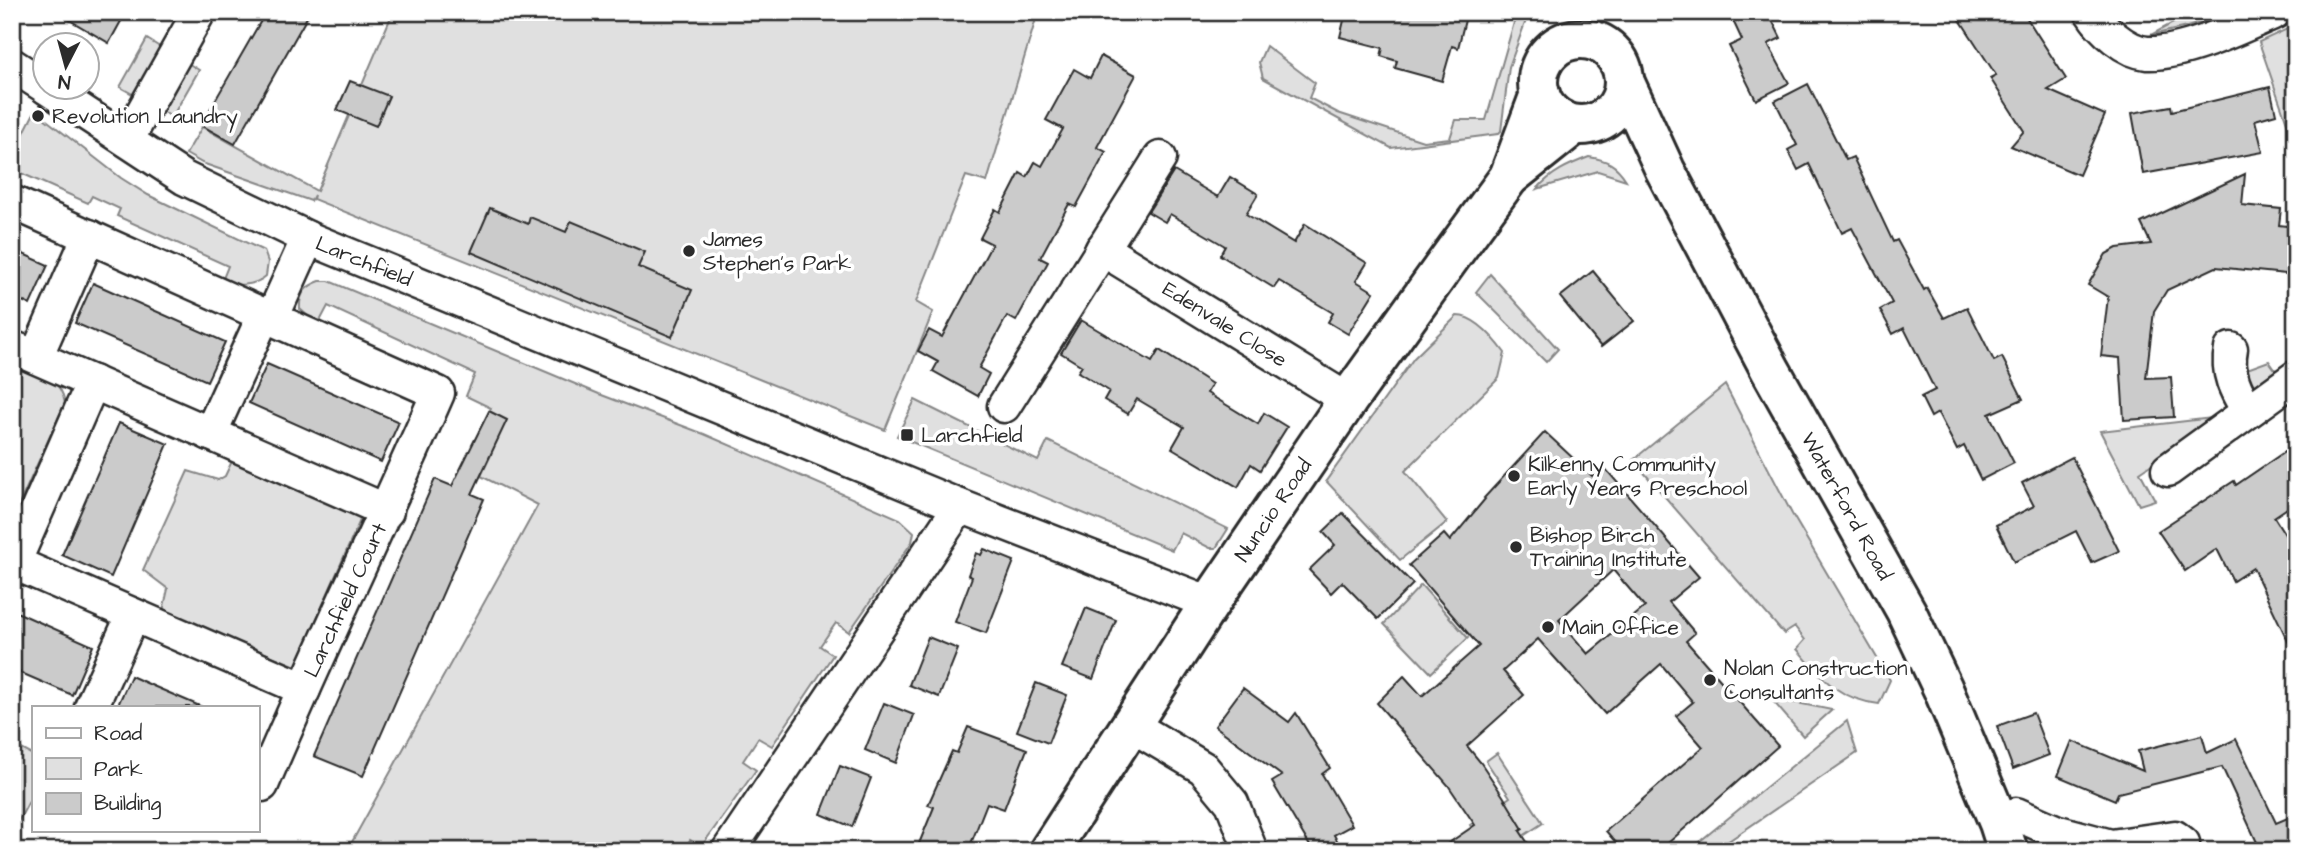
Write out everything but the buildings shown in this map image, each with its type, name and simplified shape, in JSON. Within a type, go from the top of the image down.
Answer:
[{"type":"main road","points":[[1563,28],[1573,39],[1587,39],[1598,28]]},
{"type":"main road","name":"Nuncio Road","points":[[1049,851],[1210,603],[1348,400],[1509,177],[1540,94],[1538,80],[1541,66],[1563,28]]},
{"type":"main road","name":"Waterford Road","points":[[1598,28],[1619,60],[1625,83],[1665,170],[1770,369],[1906,611],[1943,689],[2003,837]]},
{"type":"main road","name":"Nuncio Road","points":[[1509,177],[1585,124],[1607,117],[1616,108],[1625,83]]},
{"type":"main road","name":"Waterford Road","points":[[1540,94],[1552,114],[1585,124],[1665,170]]},
{"type":"street","points":[[127,140],[199,12]]},
{"type":"street","points":[[2091,12],[2118,40],[2144,53],[2175,51],[2275,12]]},
{"type":"street","name":"Larchfield","points":[[12,65],[32,78]]},
{"type":"street","name":"Larchfield","points":[[69,102],[184,178],[308,238],[960,506],[1210,603]]},
{"type":"street","points":[[1004,406],[1160,158]]},
{"type":"street","name":"Larchfield Court","points":[[12,202],[438,393],[262,785]]},
{"type":"street","name":"Larchfield Court","points":[[89,236],[24,352],[387,510]]},
{"type":"street","points":[[210,434],[308,238]]},
{"type":"street","name":"Edenvale Close","points":[[1102,249],[1348,400]]},
{"type":"street","points":[[2231,349],[2228,362],[2235,388],[2248,411]]},
{"type":"street","points":[[2168,470],[2296,377]]},
{"type":"street","name":"Larchfield Court","points":[[93,382],[13,563],[304,689]]},
{"type":"street","points":[[728,851],[960,506]]},
{"type":"street","points":[[91,706],[134,615]]},
{"type":"street","points":[[1131,725],[1203,768],[1232,803],[1251,851]]},
{"type":"street","points":[[2003,837],[2016,814],[2055,831],[2111,846],[2175,836],[2183,843],[2183,851]]},
{"type":"green space","name":"James Stephen's Park","points":[[393,12],[1038,12],[987,182],[966,176],[916,302],[933,312],[885,430],[313,199],[314,195],[311,201],[202,163],[186,154],[202,127],[317,191]]},
{"type":"green space","points":[[1517,12],[1529,12],[1509,67],[1501,131],[1498,134],[1391,148],[1263,78],[1259,62],[1266,46],[1315,83],[1309,98],[1338,113],[1423,141],[1450,138],[1456,120],[1486,120]]},
{"type":"green space","points":[[2193,12],[2229,14],[2151,35]]},
{"type":"green space","points":[[2296,25],[2296,149],[2259,42]]},
{"type":"green space","points":[[147,39],[163,49],[136,96],[120,87]]},
{"type":"green space","points":[[186,62],[199,70],[172,117],[159,109]]},
{"type":"green space","points":[[35,111],[121,178],[148,195],[264,251],[268,262],[266,276],[245,284],[222,281],[228,266],[117,216],[120,209],[92,196],[88,203],[12,169],[12,156]]},
{"type":"green space","points":[[1589,157],[1610,164],[1619,170],[1626,180],[1598,171],[1537,189],[1561,170]]},
{"type":"green space","points":[[1490,274],[1558,349],[1546,362],[1476,292]]},
{"type":"green space","points":[[320,281],[329,281],[599,394],[704,434],[900,519],[914,532],[912,542],[849,632],[836,623],[820,646],[833,655],[772,746],[758,738],[743,761],[756,770],[701,847],[690,840],[683,851],[347,851],[538,505],[481,476],[491,455],[472,445],[491,408],[466,396],[475,374],[328,306],[318,325],[300,309],[300,303],[304,291]]},
{"type":"green space","points":[[1457,316],[1478,324],[1505,353],[1499,378],[1405,471],[1447,522],[1400,560],[1326,481],[1414,358]]},
{"type":"green space","points":[[2269,361],[2279,375],[2258,390],[2252,389],[2245,375],[2247,369]]},
{"type":"green space","points":[[12,363],[53,381],[65,403],[12,520]]},
{"type":"green space","points":[[1725,385],[1792,514],[1890,680],[1879,704],[1841,692],[1823,678],[1797,649],[1805,640],[1795,627],[1784,634],[1633,460]]},
{"type":"green space","points":[[915,400],[1038,461],[1048,441],[1228,529],[1216,548],[1210,548],[1181,533],[1172,550],[897,436]]},
{"type":"green space","points":[[2221,417],[2140,472],[2155,500],[2139,505],[2100,431]]},
{"type":"green space","points":[[232,461],[361,518],[296,666],[163,611],[168,589],[143,570],[188,471],[218,480],[225,476]]},
{"type":"green space","points":[[1421,585],[1468,638],[1431,673],[1384,624]]},
{"type":"green space","points":[[1772,700],[1832,710],[1803,736]]},
{"type":"green space","points":[[1847,721],[1857,753],[1714,851],[1688,851]]},
{"type":"green space","points":[[12,744],[32,754],[32,796],[12,833]]},
{"type":"green space","points":[[1497,753],[1543,823],[1523,836],[1486,851],[1470,825],[1510,797],[1486,761]]},
{"type":"place","name":"Revolution Laundry","points":[[38,116]]},
{"type":"place","name":"James Stephen's Park","points":[[689,251]]},
{"type":"place","name":"Larchfield","points":[[907,435]]},
{"type":"place","name":"Kilkenny Community Early Years Preschool","points":[[1514,476]]},
{"type":"place","name":"Bishop Birch Training Institute","points":[[1516,547]]},
{"type":"place","name":"Main Office","points":[[1548,627]]},
{"type":"place","name":"Nolan Construction Consultants","points":[[1710,680]]}]
